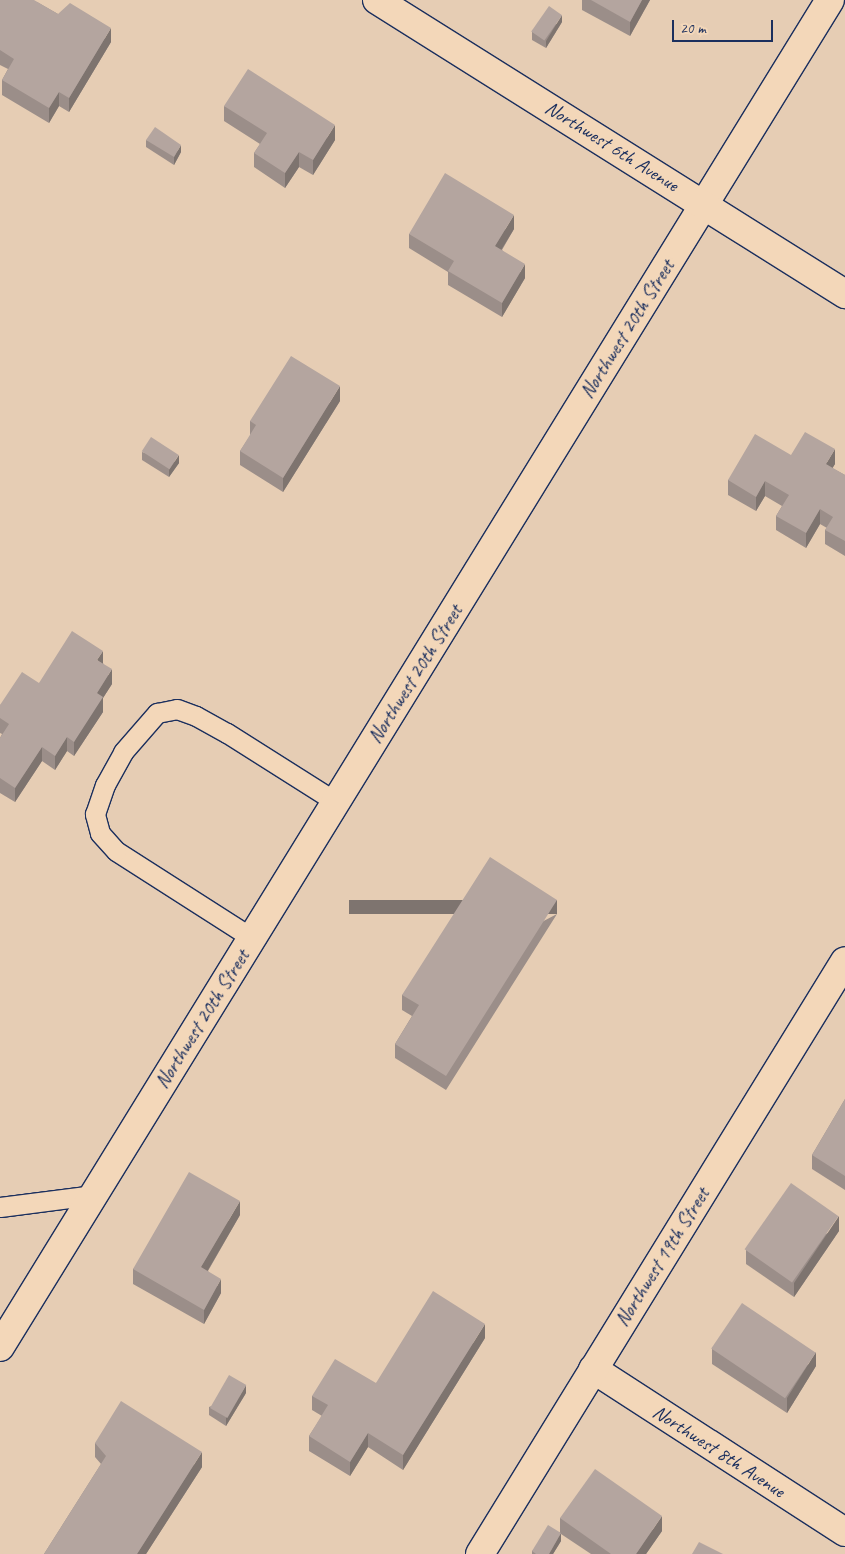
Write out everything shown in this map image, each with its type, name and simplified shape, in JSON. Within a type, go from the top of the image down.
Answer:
[{"type":"street","name":"Northwest 6th Avenue","points":[[377,0],[845,294]]},
{"type":"street","name":"Northwest 20th Street","points":[[0,1347],[830,0]]},
{"type":"street","name":"Northwest 19th Street","points":[[480,1554],[592,1369],[845,961]]},
{"type":"street","name":"Northwest 8th Avenue","points":[[592,1369],[845,1532]]},
{"type":"lane","points":[[252,938],[116,851],[100,833],[95,814],[105,785],[123,752],[157,713],[177,709],[196,716],[227,733],[336,802]]},
{"type":"lane","points":[[0,1207],[94,1195]]},
{"type":"building","points":[[0,0],[34,0],[58,14],[70,3],[111,28],[69,98],[59,92],[49,108],[2,80],[14,59],[0,50]]},
{"type":"building","points":[[591,0],[642,0],[630,22]]},
{"type":"building","points":[[549,6],[562,15],[544,41],[531,31]]},
{"type":"building","points":[[248,69],[335,125],[313,160],[299,152],[285,173],[254,153],[267,133],[224,106]]},
{"type":"building","points":[[155,127],[181,145],[174,157],[146,140]]},
{"type":"building","points":[[445,173],[514,215],[495,246],[525,264],[502,303],[448,271],[454,261],[409,234]]},
{"type":"building","points":[[291,356],[340,386],[283,478],[240,451],[256,425],[250,421]]},
{"type":"building","points":[[805,432],[835,449],[826,464],[845,475],[845,541],[825,530],[833,517],[820,509],[806,533],[776,516],[789,495],[765,481],[756,497],[728,480],[755,434],[791,455]]},
{"type":"building","points":[[151,437],[179,455],[169,469],[142,451]]},
{"type":"building","points":[[72,631],[103,651],[97,660],[112,669],[97,693],[103,697],[74,742],[67,737],[55,756],[42,747],[15,788],[0,778],[0,738],[9,724],[0,718],[0,705],[22,672],[39,683]]},
{"type":"building","points":[[490,857],[557,900],[446,1076],[395,1044],[419,1005],[402,995]]},
{"type":"building","points":[[845,1099],[845,1176],[812,1155]]},
{"type":"building","points":[[189,1172],[240,1201],[201,1267],[221,1279],[204,1310],[133,1269]]},
{"type":"building","points":[[791,1183],[839,1216],[792,1283],[745,1249]]},
{"type":"building","points":[[433,1291],[485,1324],[403,1455],[368,1433],[350,1462],[309,1436],[328,1405],[312,1396],[335,1359],[376,1383]]},
{"type":"building","points":[[742,1303],[816,1353],[785,1398],[711,1349]]},
{"type":"building","points":[[229,1375],[246,1385],[227,1418],[210,1408]]},
{"type":"building","points":[[121,1401],[202,1452],[137,1554],[44,1554],[106,1456],[95,1443]]},
{"type":"building","points":[[595,1469],[662,1516],[636,1554],[611,1554],[560,1518]]},
{"type":"building","points":[[548,1525],[561,1533],[549,1554],[536,1554],[532,1551]]},
{"type":"building","points":[[699,1542],[723,1554],[692,1554]]}]
